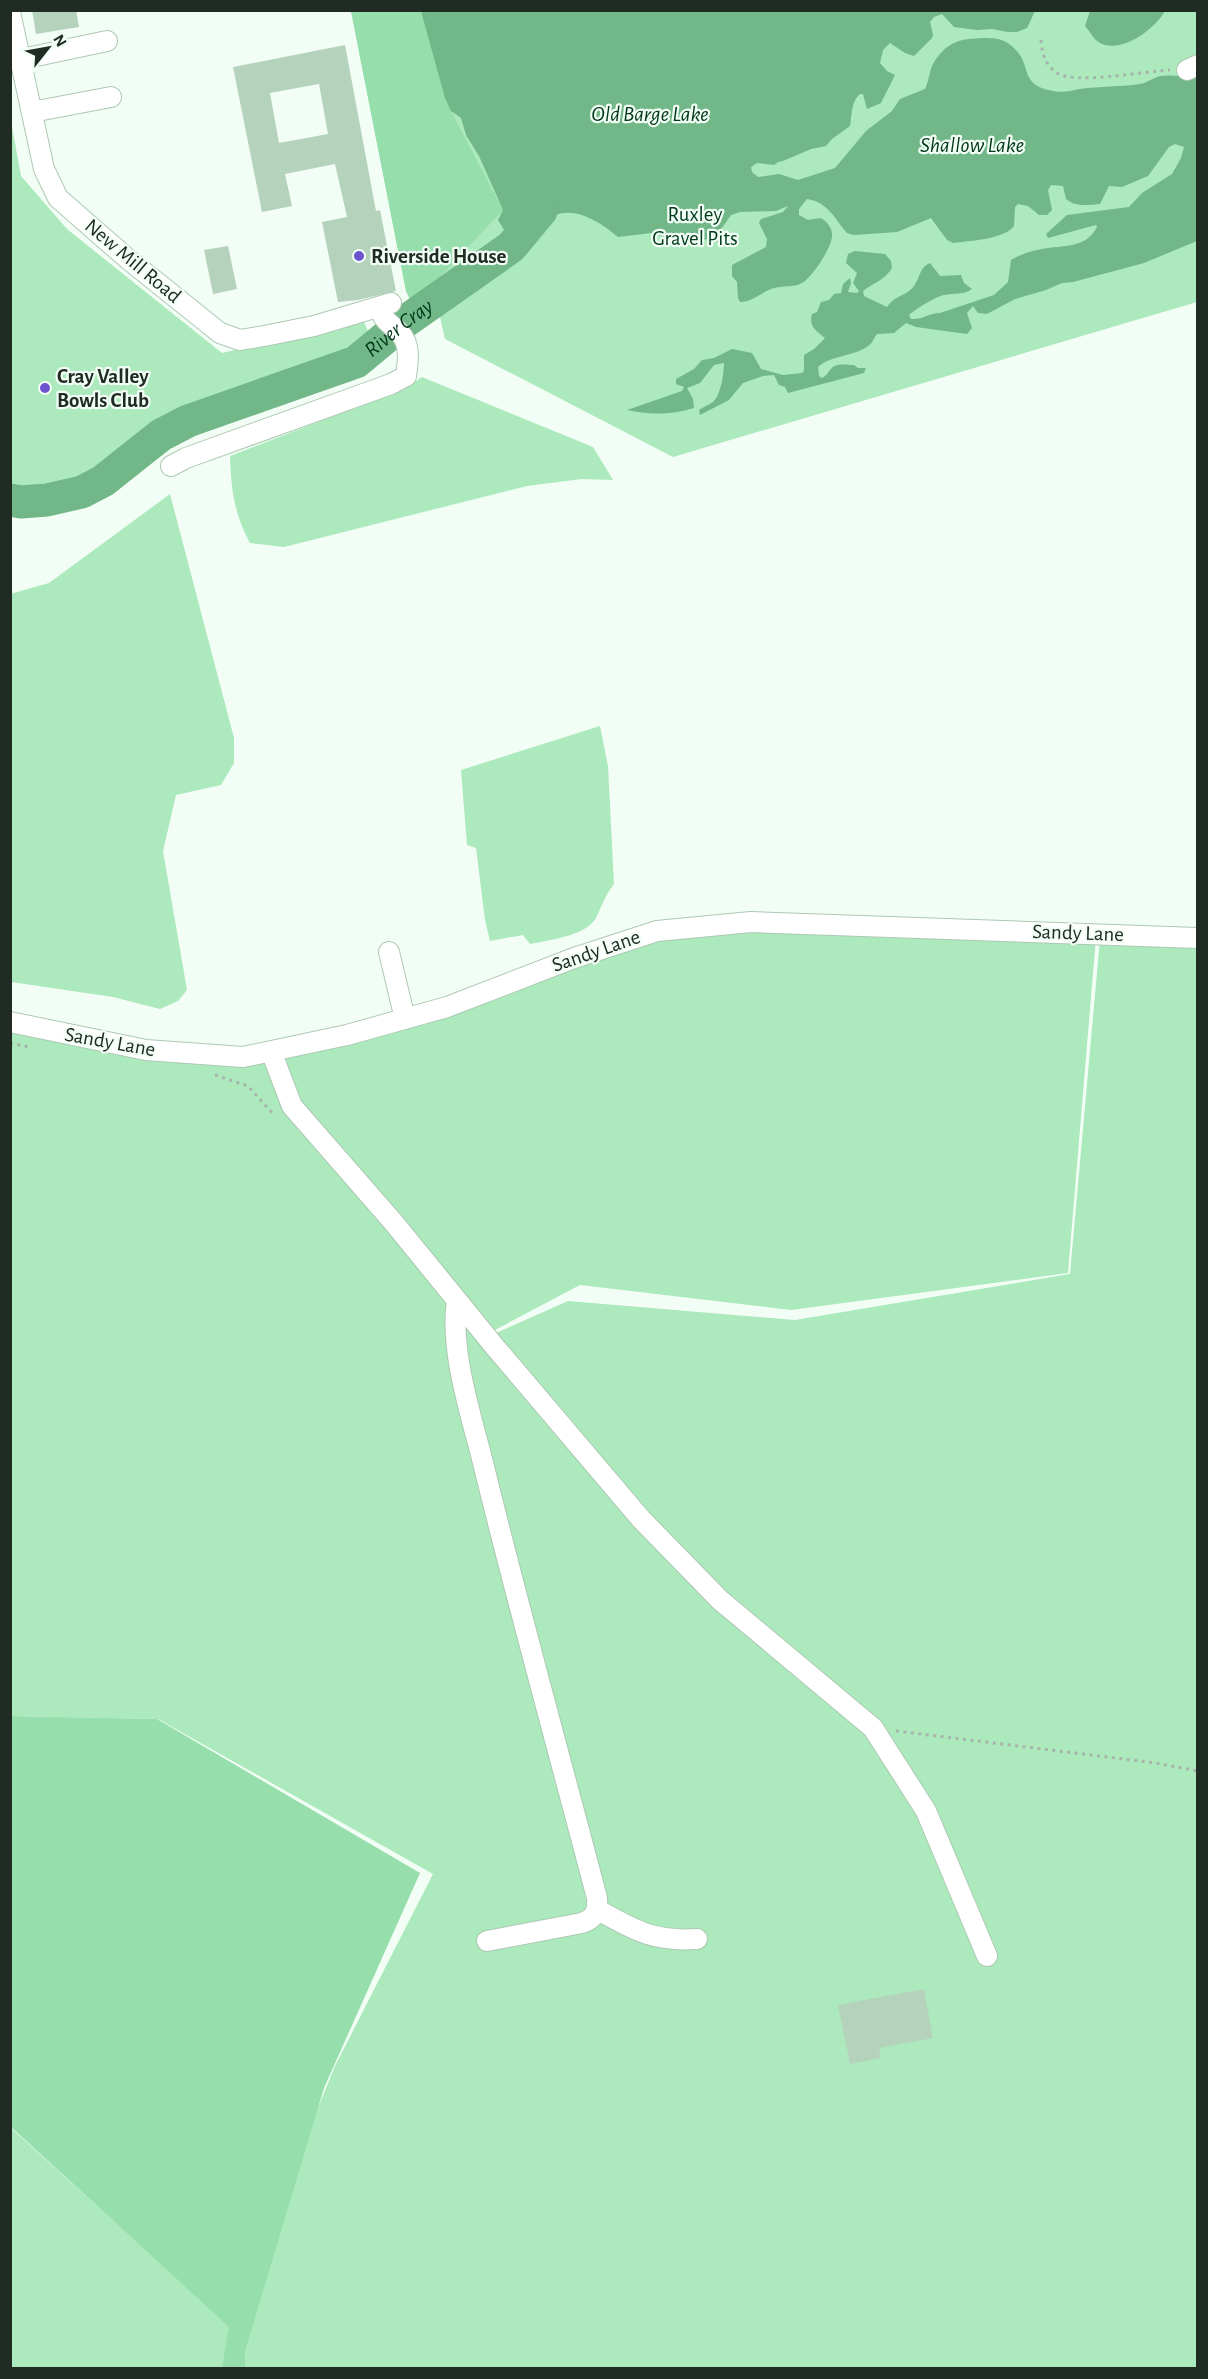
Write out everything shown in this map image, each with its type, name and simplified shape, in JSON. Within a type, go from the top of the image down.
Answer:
[{"type":"street","name":"New Mill Road","points":[[10,12],[44,169],[58,198],[129,260],[220,333],[240,340],[384,310],[402,335],[407,348],[409,362],[406,376],[391,384],[186,458],[171,466]]},
{"type":"street","points":[[22,59],[107,41]]},
{"type":"street","points":[[32,112],[111,97]]},
{"type":"street","name":"Sandy Lane","points":[[10,1022],[146,1050],[243,1057],[347,1035],[447,1007],[574,958],[657,931],[751,922],[1197,938]]},
{"type":"street","points":[[389,952],[405,1019]]},
{"type":"street","points":[[271,1051],[292,1106],[641,1519],[720,1600],[873,1728],[926,1811],[987,1956]]},
{"type":"street","points":[[457,1301],[454,1321],[459,1364],[501,1536],[597,1898],[598,1910],[592,1919],[582,1923],[487,1941]]},
{"type":"street","points":[[598,1910],[639,1933],[675,1940],[697,1939]]},
{"type":"path","points":[[1041,40],[1043,56],[1048,65],[1056,73],[1067,78],[1192,67]]},
{"type":"path","points":[[10,1043],[35,1048]]},
{"type":"path","points":[[206,1073],[248,1086],[278,1119]]},
{"type":"path","points":[[873,1728],[1156,1762],[1197,1771]]},
{"type":"green space","name":"Ruxley Gravel Pits","points":[[351,11],[1197,11],[1197,302],[673,457],[445,339],[433,286],[413,306],[406,291]]},
{"type":"green space","points":[[10,116],[21,176],[67,229],[222,353],[363,320],[373,342],[354,354],[183,419],[151,435],[100,476],[61,491],[31,493],[11,488]]},
{"type":"green space","points":[[422,377],[593,447],[613,480],[582,479],[527,486],[284,547],[250,543],[240,522],[234,501],[230,456],[406,388]]},
{"type":"green space","points":[[170,494],[234,738],[234,763],[221,785],[176,795],[163,851],[187,990],[178,1001],[160,1009],[113,997],[11,982],[10,594],[49,583]]},
{"type":"green space","points":[[600,726],[608,766],[614,884],[596,918],[576,933],[530,944],[523,935],[490,941],[485,920],[476,848],[467,845],[461,770]]},
{"type":"green space","points":[[752,924],[1096,937],[1068,1273],[791,1310],[580,1285],[495,1330],[297,1105],[278,1054],[658,933]]},
{"type":"green space","points":[[1100,939],[1197,944],[1197,2368],[11,2368],[10,2127],[229,2326],[335,2066],[433,1874],[158,1719],[11,1716],[11,1023],[270,1058],[290,1110],[485,1338],[568,1301],[795,1320],[1070,1274]]},
{"type":"shaded area","points":[[351,11],[423,11],[451,111],[503,210],[413,306],[406,291]]},
{"type":"shaded area","points":[[10,1716],[157,1719],[420,1873],[324,2088],[245,2351],[245,2368],[222,2368],[229,2327],[11,2127]]},
{"type":"water","points":[[1090,10],[1165,11],[1145,33],[1116,46],[1097,41],[1085,26]]},
{"type":"water","points":[[421,11],[1035,11],[1027,28],[1017,32],[954,27],[942,14],[934,17],[930,22],[932,38],[914,56],[890,43],[883,50],[880,63],[887,71],[895,75],[881,103],[867,109],[863,94],[860,94],[853,104],[850,126],[826,146],[811,149],[774,165],[757,163],[751,167],[752,172],[758,177],[779,174],[798,180],[835,168],[866,131],[892,111],[900,99],[925,89],[934,62],[951,44],[963,40],[997,39],[1005,41],[1016,50],[1035,84],[1053,91],[1125,86],[1166,76],[1197,77],[1197,241],[1144,263],[1062,283],[1015,299],[987,314],[978,313],[973,306],[967,313],[972,328],[967,334],[916,327],[906,323],[894,333],[877,334],[871,344],[862,350],[829,360],[818,367],[819,376],[822,378],[833,367],[840,365],[866,368],[864,373],[788,393],[785,387],[779,385],[774,375],[763,376],[743,383],[729,400],[700,415],[699,410],[716,399],[723,378],[724,363],[714,365],[700,383],[687,388],[693,399],[694,408],[660,414],[627,410],[682,391],[684,387],[676,384],[676,379],[694,369],[702,360],[714,358],[732,349],[752,353],[761,369],[783,375],[802,373],[804,355],[825,338],[812,325],[812,314],[817,312],[821,302],[829,300],[834,294],[841,293],[843,284],[850,278],[848,292],[857,293],[859,291],[853,283],[857,273],[846,263],[848,254],[855,251],[885,254],[891,261],[892,268],[889,272],[863,291],[864,296],[887,307],[911,289],[922,270],[930,263],[940,276],[961,275],[964,283],[972,289],[936,298],[909,315],[911,319],[940,313],[994,295],[1008,282],[1011,260],[1034,251],[1080,243],[1087,239],[1097,227],[1096,225],[1048,238],[1046,234],[1067,215],[1129,207],[1142,193],[1172,174],[1184,147],[1175,144],[1169,147],[1148,176],[1122,187],[1109,186],[1100,204],[1073,203],[1066,199],[1063,186],[1051,185],[1048,190],[1052,210],[1047,215],[1039,215],[1028,206],[1018,204],[1015,207],[1014,226],[1003,234],[977,240],[953,243],[947,240],[931,218],[897,232],[854,235],[847,233],[826,207],[807,199],[799,209],[799,215],[808,220],[821,218],[832,231],[831,242],[820,262],[802,283],[774,288],[740,302],[737,282],[732,276],[732,265],[766,247],[767,239],[759,223],[761,219],[783,212],[788,206],[776,211],[740,212],[731,215],[719,232],[718,243],[712,238],[695,242],[651,233],[618,237],[604,226],[586,217],[568,213],[559,214],[550,218],[517,251],[498,220],[503,210],[479,156],[466,135],[461,118],[451,111],[445,98]]},
{"type":"building","points":[[32,10],[76,10],[79,27],[36,34]]},
{"type":"building","points":[[345,45],[376,211],[380,210],[396,291],[338,302],[322,222],[347,217],[335,164],[285,174],[292,206],[262,212],[233,67]],"holes":[[[319,84],[328,134],[279,143],[270,93]]]},
{"type":"building","points":[[228,246],[237,289],[213,294],[204,250]]},
{"type":"building","points":[[924,1989],[933,2038],[879,2048],[881,2058],[850,2064],[838,2005]]},
{"type":"waterway","name":"River Cray","points":[[10,500],[21,502],[47,500],[82,492],[103,481],[161,435],[188,421],[356,362],[403,323],[511,247],[541,211]]},
{"type":"place","name":"Riverside House","points":[[359,256]]},
{"type":"place","name":"Cray Valley Bowls Club","points":[[45,388]]},
{"type":"water label","name":"Old Barge Lake","points":[[650,114]]},
{"type":"water label","name":"Shallow Lake","points":[[972,145]]}]
